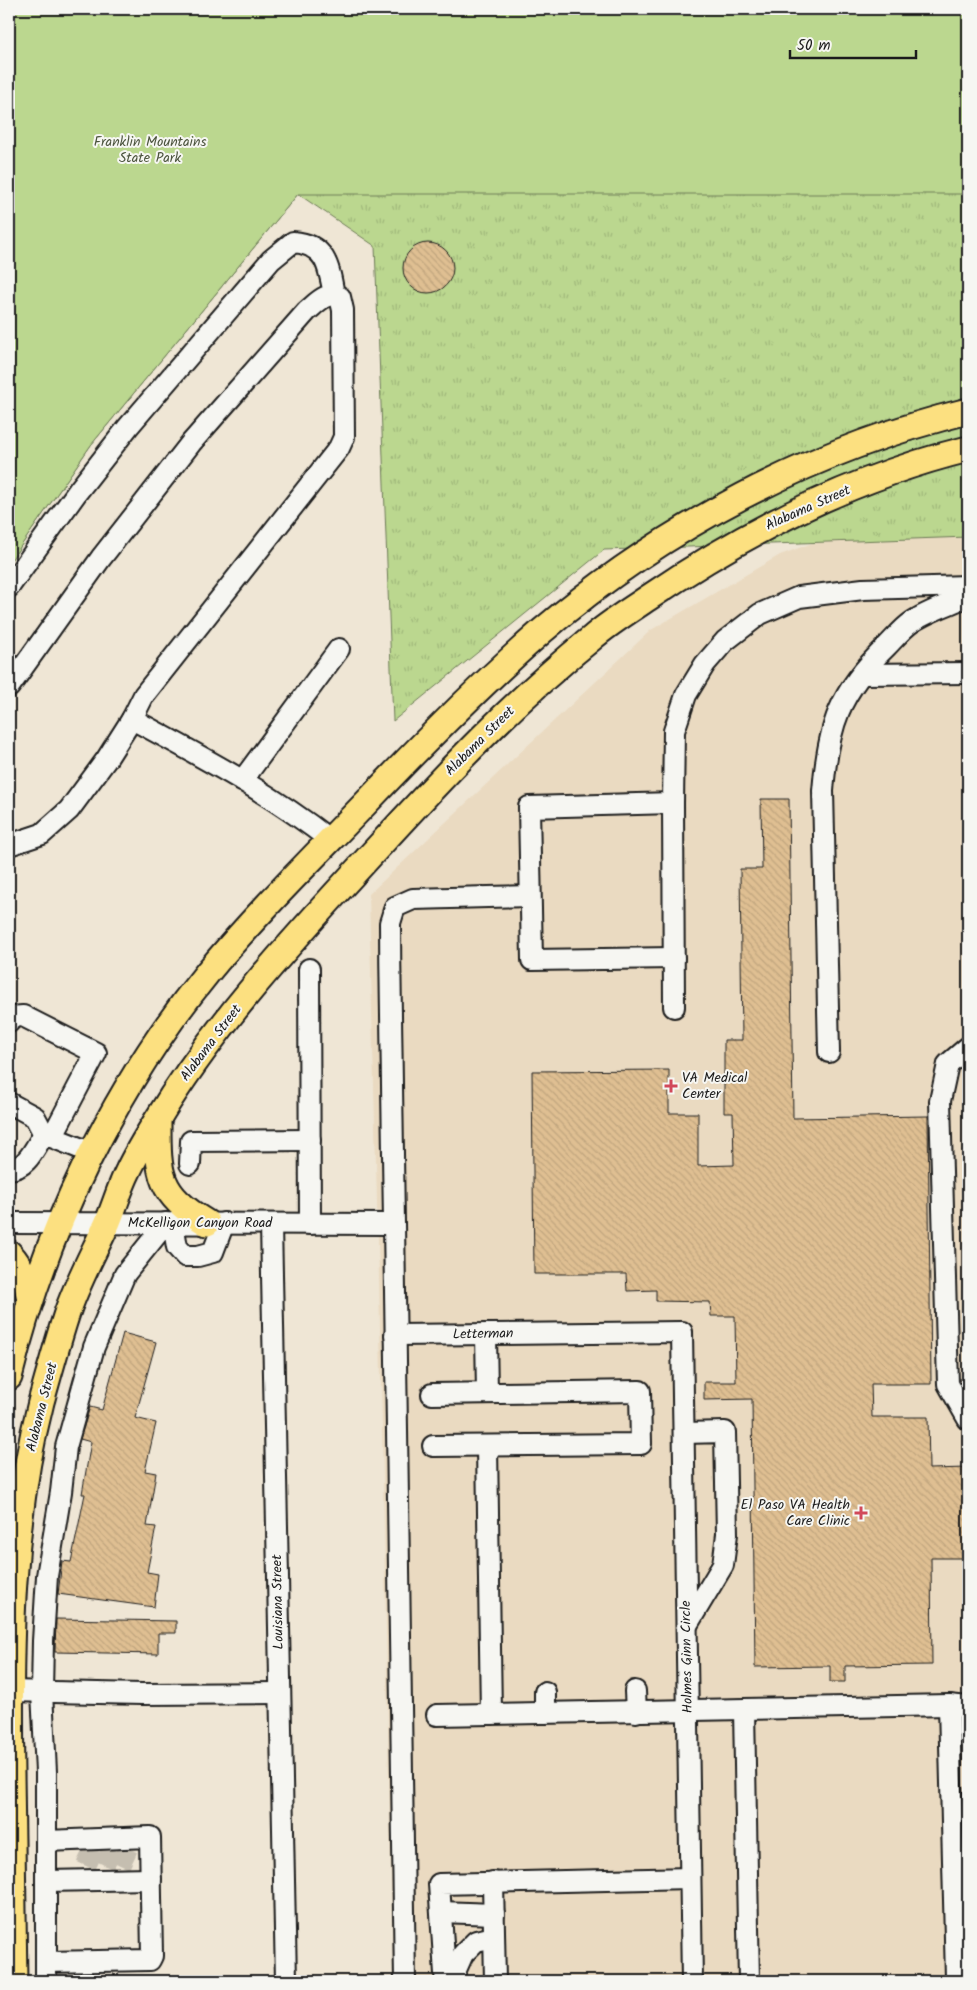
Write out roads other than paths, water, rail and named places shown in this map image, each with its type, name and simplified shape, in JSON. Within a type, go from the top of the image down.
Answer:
[{"type":"main road","points":[[9,1377],[12,1347],[60,1223],[92,1154],[133,1079],[190,996],[254,919],[444,722],[544,629],[631,563],[724,506],[794,472],[852,447],[925,422],[968,411]]},
{"type":"main road","name":"Alabama Street","points":[[14,1981],[10,1691],[12,1599],[19,1528],[29,1459],[40,1405],[67,1312],[108,1223],[128,1171],[158,1118],[191,1068],[247,995],[320,910],[471,748],[542,681],[596,634],[678,578],[753,533],[866,482],[929,459],[968,449]]},
{"type":"main road","points":[[158,1118],[157,1152],[160,1171],[167,1188],[186,1211],[216,1224]]},
{"type":"main road","points":[[9,1253],[23,1274],[29,1290],[30,1302]]},
{"type":"street","points":[[9,587],[78,490],[122,434],[271,260],[293,242],[304,242],[316,249],[326,260],[334,295]]},
{"type":"street","points":[[9,687],[100,558],[191,443],[307,311],[324,297],[334,295],[340,297],[343,310],[344,437],[340,448],[144,695],[132,719],[69,810],[42,834],[9,845]]},
{"type":"street","points":[[674,1007],[674,731],[686,695],[705,664],[725,641],[760,614],[799,597],[862,589],[968,586]]},
{"type":"street","points":[[829,1052],[823,791],[826,755],[834,720],[851,686],[876,657],[912,622],[968,596]]},
{"type":"street","points":[[242,781],[340,649]]},
{"type":"street","points":[[862,674],[968,673]]},
{"type":"street","points":[[132,719],[242,781],[305,820],[330,840]]},
{"type":"street","points":[[673,803],[530,807],[530,896],[532,960],[674,958]]},
{"type":"street","points":[[405,1981],[392,1224],[390,923],[395,907],[413,898],[530,896]]},
{"type":"street","points":[[309,968],[310,1224]]},
{"type":"street","points":[[9,1022],[11,1017],[23,1016],[96,1053],[48,1136],[25,1163],[14,1169],[9,1169]]},
{"type":"street","points":[[968,1047],[948,1064],[940,1101],[948,1384],[968,1419]]},
{"type":"street","points":[[9,1103],[35,1117],[48,1136],[92,1154]]},
{"type":"street","points":[[190,1164],[191,1142],[310,1140]]},
{"type":"street","name":"McKelligon Canyon Road","points":[[9,1223],[392,1224]]},
{"type":"street","points":[[169,1224],[176,1247],[185,1256],[198,1256],[213,1252],[216,1224]]},
{"type":"street","points":[[46,1881],[150,1838],[152,1956],[150,1960],[46,1972],[46,1881],[46,1841],[46,1772],[42,1692],[43,1641],[48,1576],[66,1447],[94,1347],[125,1274],[169,1224]]},
{"type":"street","name":"Louisiana Street","points":[[271,1224],[286,1981]]},
{"type":"street","name":"Letterman","points":[[395,1335],[682,1332]]},
{"type":"street","name":"Holmes Ginn Circle","points":[[682,1332],[692,1981]]},
{"type":"street","points":[[486,1334],[487,1393]]},
{"type":"street","points":[[432,1394],[640,1391],[641,1444],[433,1446]]},
{"type":"street","points":[[684,1433],[725,1432],[727,1534],[722,1566],[687,1625]]},
{"type":"street","points":[[487,1446],[491,1714]]},
{"type":"street","points":[[10,1691],[142,1694],[280,1693]]},
{"type":"street","points":[[635,1691],[636,1712]]},
{"type":"street","points":[[545,1692],[546,1713]]},
{"type":"street","points":[[437,1715],[959,1706],[955,1981]]},
{"type":"street","points":[[744,1710],[750,1981]]},
{"type":"street","points":[[46,1841],[99,1858],[151,1879]]},
{"type":"street","points":[[449,1981],[445,1974],[439,1884],[690,1878]]},
{"type":"street","points":[[493,1882],[495,1981]]},
{"type":"street","points":[[441,1912],[494,1914]]},
{"type":"street","points":[[449,1981],[462,1954],[476,1941],[494,1937]]},
{"type":"tunnel","points":[[120,1865],[128,1848]]},
{"type":"tunnel","points":[[86,1866],[94,1849]]},
{"type":"tunnel","points":[[104,1865],[112,1849]]},
{"type":"place","name":"VA Medical Center","points":[[671,1086]]},
{"type":"place","name":"El Paso VA Health Care Clinic","points":[[861,1513]]},
{"type":"park label","name":"Franklin Mountains State Park","points":[[150,150]]}]
